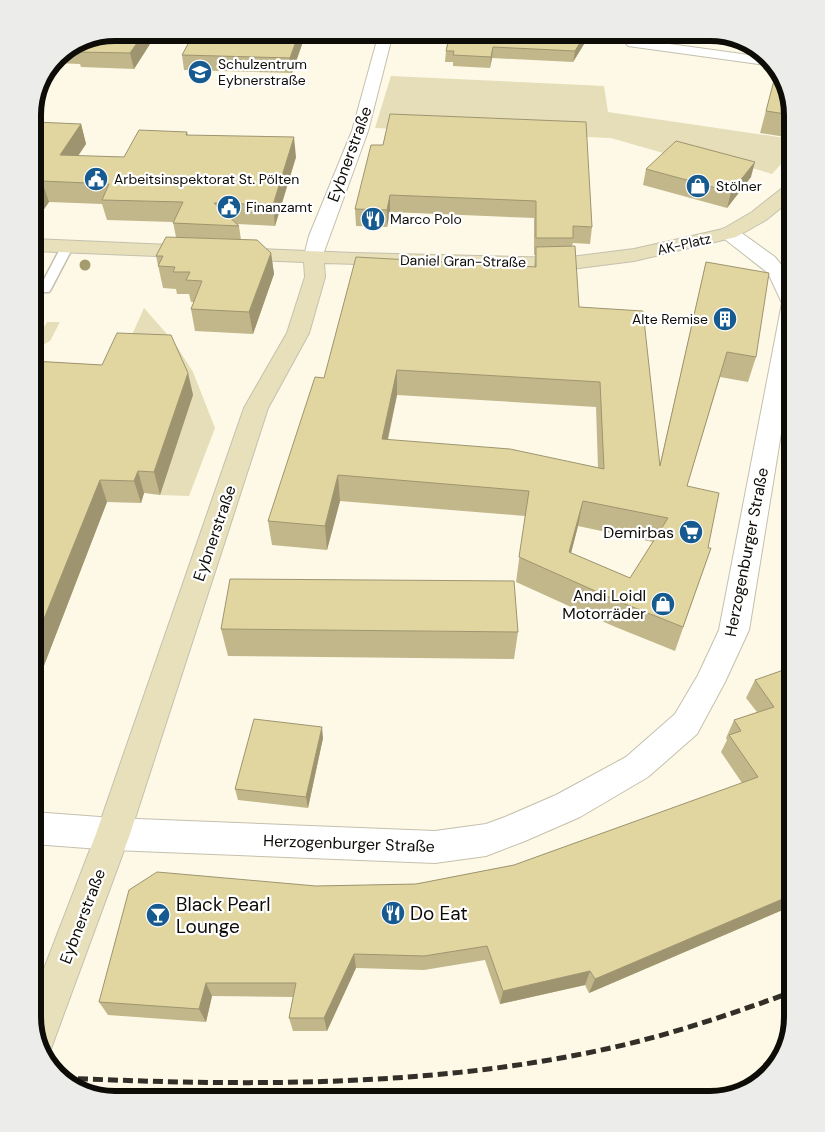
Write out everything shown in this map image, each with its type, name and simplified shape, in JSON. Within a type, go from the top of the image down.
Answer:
[{"type":"street","name":"Eybnerstraße","points":[[42,1023],[113,834],[256,408],[298,333],[315,277],[314,256],[319,236],[360,131],[384,41]]},
{"type":"street","points":[[632,43],[759,61]]},
{"type":"street","name":"AK-Platz","points":[[563,264],[634,255],[729,233],[759,216],[784,196]]},
{"type":"street","name":"Herzogenburger Straße","points":[[729,233],[776,266],[784,279]]},
{"type":"street","name":"Daniel Gran-Straße","points":[[41,245],[563,264]]},
{"type":"street","name":"Herzogenburger Straße","points":[[41,829],[113,834],[435,847],[486,840],[513,830],[568,806],[637,767],[686,724],[710,682],[734,630],[784,349]]},
{"type":"lane","points":[[627,41],[632,43]]},
{"type":"lane","points":[[45,289],[67,247]]},
{"type":"shaded area","points":[[391,76],[604,86],[608,112],[784,138],[784,160],[772,174],[678,146],[670,155],[611,138],[375,128]]},
{"type":"shaded area","points":[[144,308],[174,342],[193,372],[215,428],[189,496],[160,495],[193,395],[123,355]]},
{"type":"shaded area","points":[[47,322],[60,322],[50,341],[41,346],[41,332]]},
{"type":"building","points":[[138,41],[130,53],[78,52],[101,43]]},
{"type":"building","points":[[190,41],[296,41],[290,58],[182,55]]},
{"type":"building","points":[[448,41],[581,41],[575,51],[493,47],[491,57],[453,55],[454,51],[446,51]]},
{"type":"building","points":[[774,79],[781,96],[784,114],[766,111]]},
{"type":"building","points":[[390,114],[586,122],[592,227],[573,226],[573,238],[536,238],[536,201],[390,195],[387,210],[355,209],[371,145],[383,145]]},
{"type":"building","points":[[41,122],[81,124],[60,155],[124,157],[139,130],[187,132],[186,135],[294,137],[273,205],[214,203],[239,226],[173,223],[183,202],[102,200],[109,184],[42,181],[41,183]]},
{"type":"building","points":[[676,141],[755,162],[731,192],[646,169]]},
{"type":"building","points":[[166,237],[257,240],[271,253],[249,312],[191,309],[202,281],[186,280],[190,272],[173,272],[175,267],[158,266],[163,256],[156,256]]},
{"type":"building","points":[[575,246],[579,307],[643,311],[660,466],[706,262],[769,273],[756,357],[727,352],[687,486],[719,493],[708,548],[711,548],[683,627],[620,602],[519,557],[529,491],[338,475],[325,526],[268,521],[315,377],[324,378],[356,257],[536,267],[536,247]],"holes":[[[397,370],[600,382],[604,469],[510,449],[382,439]],[[583,501],[668,518],[630,578],[569,552]]]},
{"type":"building","points":[[117,333],[171,335],[188,373],[154,472],[138,471],[134,481],[100,480],[41,626],[41,361],[102,365]]},
{"type":"building","points":[[230,579],[514,581],[518,632],[221,629]]},
{"type":"building","points":[[784,670],[784,898],[595,979],[590,971],[503,991],[487,946],[424,956],[354,954],[324,1018],[289,1018],[296,983],[206,983],[199,1009],[99,1002],[129,890],[157,872],[316,886],[416,884],[514,865],[758,777],[729,735],[741,731],[734,720],[774,707],[755,680]]},
{"type":"building","points":[[254,719],[322,727],[306,797],[235,789]]},
{"type":"railway","points":[[75,1079],[271,1083],[409,1077],[478,1070],[547,1060],[615,1047],[705,1022],[784,995]]},
{"type":"place","name":"Schulzentrum Eybnerstraße","points":[[200,72]]},
{"type":"place","name":"Arbeitsinspektorat St. Pölten","points":[[96,179]]},
{"type":"place","name":"Stölner","points":[[698,186]]},
{"type":"place","name":"Finanzamt","points":[[229,207]]},
{"type":"place","name":"Marco Polo","points":[[373,219]]},
{"type":"place","name":"Alte Remise","points":[[725,319]]},
{"type":"place","name":"Demirbas","points":[[691,532]]},
{"type":"place","name":"Andi Loidl Motorräder","points":[[663,604]]},
{"type":"place","name":"Do Eat","points":[[393,913]]},
{"type":"place","name":"Black Pearl Lounge","points":[[158,915]]}]
